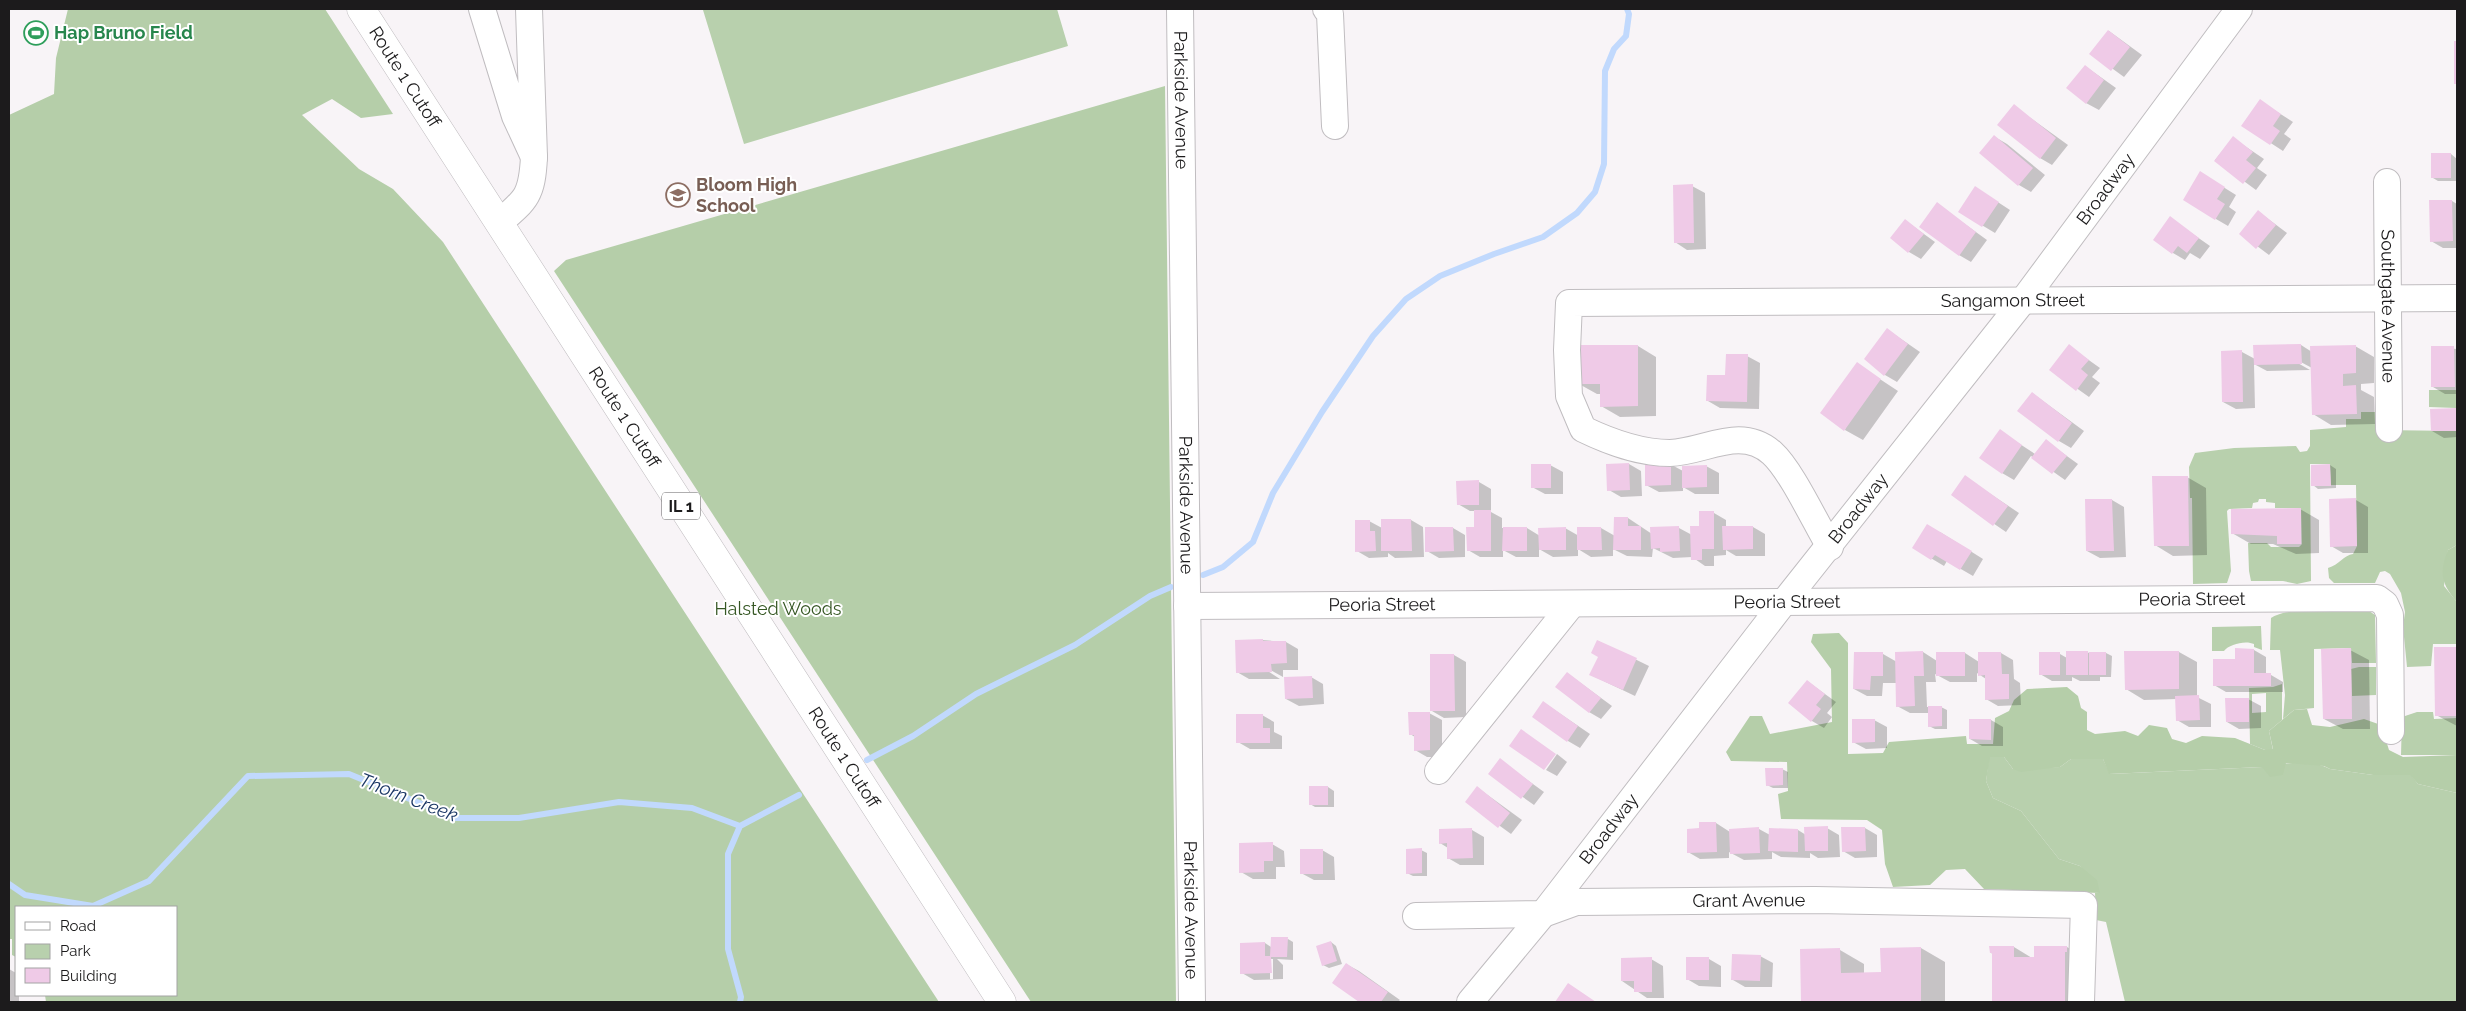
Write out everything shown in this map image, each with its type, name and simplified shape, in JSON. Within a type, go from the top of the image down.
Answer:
[{"type":"main road","name":"Route 1 Cutoff","points":[[361,9],[1002,1002]]},
{"type":"street","points":[[482,9],[515,116],[534,157]]},
{"type":"street","points":[[499,223],[524,202],[532,182],[534,157],[529,9]]},
{"type":"street","name":"Parkside Avenue","points":[[1180,9],[1192,1002]]},
{"type":"street","points":[[1326,9],[1330,14],[1336,126]]},
{"type":"street","name":"Broadway","points":[[1470,1002],[1543,914],[1784,602],[2022,302],[2239,9]]},
{"type":"street","name":"Southgate Avenue","points":[[2387,182],[2388,429]]},
{"type":"street","name":"Sangamon Street","points":[[1830,546],[1780,462],[1758,444],[1745,440],[1723,441],[1698,448],[1663,452],[1612,443],[1583,429],[1569,396],[1567,350],[1569,304],[2457,298]]},
{"type":"street","name":"Peoria Street","points":[[1187,606],[2377,598],[2385,604],[2390,615],[2390,731]]},
{"type":"street","points":[[1438,771],[1572,604]]},
{"type":"street","name":"Grant Avenue","points":[[1416,916],[1543,914],[1576,902],[1815,900],[2084,905],[2081,1002]]},
{"type":"green space","points":[[68,9],[325,9],[393,114],[361,118],[332,99],[302,115],[359,169],[393,189],[443,242],[939,1002],[46,1002],[45,996],[178,996],[178,906],[15,906],[15,956],[12,955],[12,939],[9,939],[9,115],[54,94],[56,58]]},
{"type":"green space","points":[[1057,9],[1068,46],[744,144],[703,10]]},
{"type":"green space","name":"Halsted Woods","points":[[1165,86],[1176,1002],[1031,1002],[554,271],[566,260]]},
{"type":"green space","points":[[2429,390],[2457,390],[2457,545],[2448,550],[2444,586],[2457,602],[2457,644],[2433,644],[2431,666],[2407,667],[2403,627],[2405,612],[2401,593],[2390,574],[2385,571],[2380,572],[2375,583],[2334,583],[2329,578],[2328,568],[2353,554],[2357,546],[2356,485],[2331,485],[2330,464],[2310,464],[2311,581],[2297,584],[2283,581],[2251,581],[2248,543],[2267,543],[2271,547],[2299,547],[2302,544],[2301,508],[2275,508],[2275,503],[2266,502],[2266,499],[2259,499],[2258,502],[2253,503],[2252,508],[2229,509],[2227,511],[2231,571],[2227,583],[2193,584],[2192,498],[2190,498],[2189,467],[2195,453],[2234,448],[2296,446],[2300,452],[2307,451],[2310,446],[2310,430],[2346,427],[2346,419],[2361,419],[2361,412],[2380,412],[2381,430],[2456,431],[2456,408],[2429,407]]},
{"type":"green space","points":[[2457,545],[2457,602],[2443,578],[2443,565],[2448,550]]},
{"type":"green space","points":[[2298,611],[2369,611],[2375,615],[2376,663],[2352,663],[2351,648],[2314,649],[2314,708],[2294,710],[2283,719],[2285,695],[2280,650],[2270,650],[2271,618],[2278,614]]},
{"type":"green space","points":[[2261,626],[2262,650],[2254,647],[2254,644],[2247,642],[2234,645],[2224,651],[2212,651],[2212,627]]},
{"type":"green space","points":[[1839,633],[1848,643],[1848,754],[1883,753],[1889,742],[1966,736],[1967,744],[1993,744],[1995,718],[2009,711],[2014,700],[2027,689],[2067,687],[2078,696],[2081,708],[2087,712],[2087,730],[2095,734],[2125,731],[2138,736],[2149,725],[2167,728],[2172,739],[2186,743],[2202,736],[2235,738],[2265,750],[2273,749],[2269,731],[2294,710],[2307,709],[2312,725],[2330,727],[2364,719],[2381,725],[2389,750],[2403,757],[2457,755],[2457,793],[2418,784],[2410,775],[2373,775],[2330,769],[2324,766],[2286,763],[2283,775],[2270,777],[2262,767],[2109,774],[2103,759],[2071,759],[2060,767],[2021,772],[2013,769],[2004,757],[1990,757],[1986,781],[1993,798],[2021,811],[2059,859],[2080,866],[2097,880],[2100,893],[1984,889],[1965,869],[1946,870],[1930,885],[1893,887],[1885,864],[1882,830],[1867,820],[1781,819],[1778,794],[1788,791],[1787,762],[1731,761],[1726,752],[1750,716],[1762,716],[1770,734],[1832,722],[1831,669],[1811,642],[1813,634]]},
{"type":"green space","points":[[2376,667],[2376,695],[2352,696],[2351,669]]},
{"type":"green space","points":[[2282,684],[2282,720],[2269,731],[2273,750],[2265,750],[2250,744],[2249,688],[2273,687]],"holes":[[[2266,693],[2266,712],[2252,713],[2252,694]]]},
{"type":"green space","points":[[2417,712],[2433,712],[2434,719],[2457,718],[2457,755],[2401,755],[2402,717]]},
{"type":"green space","points":[[1989,757],[2004,757],[2013,769],[2060,767],[2071,759],[2103,759],[2110,774],[2262,767],[2288,763],[2306,763],[2330,769],[2373,775],[2411,775],[2418,784],[2457,793],[2457,1002],[2125,1002],[2106,922],[2096,920],[2095,893],[2099,893],[2080,866],[2059,859],[2021,811],[1993,798],[1986,781]]},
{"type":"building","points":[[2108,30],[2130,47],[2111,71],[2089,54]]},
{"type":"building","points":[[2454,41],[2457,41],[2457,84],[2454,84]]},
{"type":"building","points":[[2085,65],[2104,80],[2086,104],[2066,88]]},
{"type":"building","points":[[2260,99],[2281,114],[2273,126],[2280,131],[2270,145],[2241,126]]},
{"type":"building","points":[[2014,104],[2056,138],[2040,159],[1997,125]]},
{"type":"building","points":[[1994,135],[2033,168],[2018,186],[1979,153]]},
{"type":"building","points":[[2233,136],[2253,152],[2246,160],[2256,168],[2243,184],[2214,161]]},
{"type":"building","points":[[2431,153],[2451,153],[2451,178],[2431,178]]},
{"type":"building","points":[[2200,171],[2225,187],[2217,199],[2225,204],[2215,220],[2183,200]]},
{"type":"building","points":[[1693,184],[1694,243],[1674,243],[1673,185]]},
{"type":"building","points":[[1975,186],[1999,202],[1982,227],[1958,212]]},
{"type":"building","points":[[2429,200],[2452,200],[2453,241],[2430,242]]},
{"type":"building","points":[[1937,202],[1976,232],[1959,256],[1919,227]]},
{"type":"building","points":[[2258,210],[2276,225],[2256,249],[2239,234]]},
{"type":"building","points":[[2170,216],[2199,238],[2187,253],[2178,246],[2172,254],[2153,240]]},
{"type":"building","points":[[1905,219],[1924,234],[1908,253],[1890,238]]},
{"type":"building","points":[[1887,328],[1908,344],[1884,376],[1864,359]]},
{"type":"building","points":[[2069,344],[2089,360],[2081,369],[2088,375],[2076,391],[2049,370]]},
{"type":"building","points":[[2301,344],[2302,364],[2254,365],[2253,345]]},
{"type":"building","points":[[1577,345],[1638,345],[1638,406],[1600,407],[1600,384],[1577,384]]},
{"type":"building","points":[[2356,345],[2356,373],[2343,374],[2343,386],[2356,385],[2357,414],[2312,415],[2310,346]]},
{"type":"building","points":[[2431,346],[2454,346],[2455,387],[2431,387]]},
{"type":"building","points":[[2242,350],[2243,402],[2222,402],[2221,351]]},
{"type":"building","points":[[1726,354],[1748,354],[1747,402],[1706,401],[1707,375],[1725,375]]},
{"type":"building","points":[[1857,362],[1881,379],[1844,431],[1820,413]]},
{"type":"building","points":[[2032,392],[2072,423],[2058,442],[2017,411]]},
{"type":"building","points":[[2456,408],[2457,431],[2431,431],[2430,409]]},
{"type":"building","points":[[2000,429],[2022,445],[2002,474],[1979,458]]},
{"type":"building","points":[[2046,439],[2067,456],[2052,474],[2031,458]]},
{"type":"building","points":[[1671,462],[1671,485],[1645,486],[1645,463]]},
{"type":"building","points":[[1629,463],[1630,490],[1607,491],[1606,464]]},
{"type":"building","points":[[1531,464],[1551,464],[1551,488],[1531,488]]},
{"type":"building","points":[[2330,464],[2331,486],[2311,486],[2311,465]]},
{"type":"building","points":[[1707,465],[1707,487],[1682,488],[1682,466]]},
{"type":"building","points":[[1965,475],[2008,506],[1993,526],[1951,495]]},
{"type":"building","points":[[2152,476],[2188,476],[2189,546],[2154,546]]},
{"type":"building","points":[[1479,480],[1479,505],[1457,505],[1456,481]]},
{"type":"building","points":[[2356,498],[2357,546],[2330,547],[2329,499]]},
{"type":"building","points":[[2085,499],[2112,499],[2114,551],[2086,551]]},
{"type":"building","points":[[2301,508],[2301,544],[2277,544],[2277,536],[2231,534],[2231,509]]},
{"type":"building","points":[[1474,510],[1491,510],[1491,551],[1467,551],[1466,527],[1474,527]]},
{"type":"building","points":[[1699,511],[1714,511],[1714,549],[1702,549],[1702,560],[1691,560],[1690,526],[1699,526]]},
{"type":"building","points":[[1614,517],[1628,517],[1628,526],[1641,526],[1641,550],[1613,550]]},
{"type":"building","points":[[1381,519],[1411,519],[1412,551],[1381,551]]},
{"type":"building","points":[[1355,520],[1370,520],[1370,531],[1375,531],[1376,551],[1355,552]]},
{"type":"building","points":[[1927,524],[1972,551],[1960,570],[1935,555],[1931,560],[1912,548]]},
{"type":"building","points":[[1679,526],[1680,551],[1660,552],[1660,548],[1651,549],[1650,527]]},
{"type":"building","points":[[1722,526],[1753,526],[1753,549],[1723,550]]},
{"type":"building","points":[[1425,527],[1453,527],[1454,551],[1425,552]]},
{"type":"building","points":[[1503,527],[1527,527],[1527,551],[1502,551]]},
{"type":"building","points":[[1566,527],[1566,550],[1539,550],[1538,528]]},
{"type":"building","points":[[1577,527],[1601,527],[1602,550],[1577,550]]},
{"type":"building","points":[[1263,639],[1263,641],[1286,641],[1287,663],[1271,664],[1272,672],[1236,673],[1235,640]]},
{"type":"building","points":[[1597,640],[1637,658],[1623,690],[1589,675],[1598,657],[1591,653]]},
{"type":"building","points":[[2434,647],[2457,647],[2457,716],[2435,716]]},
{"type":"building","points":[[2235,648],[2254,649],[2254,673],[2271,673],[2271,686],[2213,686],[2213,659],[2235,659]]},
{"type":"building","points":[[2351,648],[2352,719],[2323,719],[2321,649]]},
{"type":"building","points":[[1923,651],[1924,676],[1914,676],[1915,706],[1896,707],[1895,652]]},
{"type":"building","points":[[2066,651],[2088,651],[2088,675],[2066,675]]},
{"type":"building","points":[[2124,651],[2179,651],[2179,689],[2125,690]]},
{"type":"building","points":[[1854,652],[1883,652],[1883,676],[1871,676],[1870,690],[1853,689]]},
{"type":"building","points":[[1936,652],[1965,652],[1965,676],[1936,676]]},
{"type":"building","points":[[1978,652],[2001,652],[2002,674],[2009,674],[2009,699],[1985,700],[1985,675],[1978,676]]},
{"type":"building","points":[[2039,652],[2060,652],[2060,675],[2039,675]]},
{"type":"building","points":[[2089,652],[2106,652],[2106,675],[2089,675]]},
{"type":"building","points":[[1430,654],[1454,654],[1455,711],[1430,711]]},
{"type":"building","points":[[1567,672],[1601,698],[1589,713],[1555,687]]},
{"type":"building","points":[[1312,676],[1313,698],[1285,699],[1284,677]]},
{"type":"building","points":[[1807,680],[1825,694],[1816,705],[1821,709],[1811,722],[1788,703]]},
{"type":"building","points":[[2199,695],[2200,720],[2176,721],[2175,696]]},
{"type":"building","points":[[2225,698],[2249,698],[2249,722],[2226,722]]},
{"type":"building","points":[[1543,701],[1578,726],[1567,742],[1532,717]]},
{"type":"building","points":[[1928,706],[1942,706],[1942,726],[1928,727]]},
{"type":"building","points":[[1408,712],[1430,712],[1430,750],[1414,751],[1414,735],[1409,735]]},
{"type":"building","points":[[1236,714],[1263,714],[1263,728],[1270,728],[1270,743],[1236,743]]},
{"type":"building","points":[[1852,719],[1875,719],[1875,742],[1852,743]]},
{"type":"building","points":[[1969,719],[1991,719],[1991,740],[1969,739]]},
{"type":"building","points":[[1521,729],[1556,754],[1544,770],[1509,746]]},
{"type":"building","points":[[1500,758],[1533,784],[1521,799],[1488,774]]},
{"type":"building","points":[[1765,768],[1783,768],[1783,785],[1766,786]]},
{"type":"building","points":[[1309,786],[1328,786],[1328,805],[1309,805]]},
{"type":"building","points":[[1477,786],[1510,813],[1498,828],[1465,802]]},
{"type":"building","points":[[1699,822],[1716,822],[1717,852],[1687,853],[1687,829],[1699,828]]},
{"type":"building","points":[[1828,826],[1828,851],[1805,851],[1804,827]]},
{"type":"building","points":[[1759,827],[1760,853],[1730,854],[1729,829]]},
{"type":"building","points":[[1841,827],[1865,827],[1866,851],[1842,852]]},
{"type":"building","points":[[1472,828],[1473,858],[1447,859],[1447,843],[1439,844],[1439,829]]},
{"type":"building","points":[[1769,828],[1798,829],[1798,852],[1768,851]]},
{"type":"building","points":[[1273,842],[1273,861],[1264,861],[1264,872],[1239,873],[1239,843]]},
{"type":"building","points":[[1422,848],[1422,873],[1406,874],[1406,849]]},
{"type":"building","points":[[1300,849],[1323,849],[1323,874],[1300,874]]},
{"type":"building","points":[[1271,937],[1288,937],[1287,957],[1271,957],[1272,973],[1240,974],[1240,943],[1265,942],[1265,956],[1270,956]]},
{"type":"building","points":[[1331,941],[1337,961],[1322,966],[1316,946]]},
{"type":"building","points":[[1989,946],[2014,946],[2014,957],[2034,957],[2034,946],[2067,946],[2067,952],[2065,952],[2065,1002],[1992,1002],[1992,953],[1990,953]]},
{"type":"building","points":[[1921,947],[1921,1002],[1801,1002],[1800,949],[1840,948],[1841,973],[1881,972],[1880,948]]},
{"type":"building","points":[[1732,954],[1761,955],[1760,981],[1731,980]]},
{"type":"building","points":[[1652,957],[1652,992],[1634,992],[1634,981],[1621,981],[1621,958]]},
{"type":"building","points":[[1686,957],[1709,957],[1709,980],[1686,980]]},
{"type":"building","points":[[1346,963],[1388,992],[1381,1002],[1359,1002],[1332,983]]},
{"type":"building","points":[[1568,983],[1596,1002],[1555,1002]]},
{"type":"waterway","points":[[1203,575],[1223,567],[1253,542],[1273,493],[1322,412],[1373,336],[1406,299],[1440,276],[1543,237],[1577,213],[1595,192],[1604,164],[1605,71],[1614,49],[1626,36],[1629,14],[1627,9]]},
{"type":"waterway","points":[[867,760],[913,736],[976,694],[1075,645],[1150,596],[1171,587]]},
{"type":"waterway","name":"Thorn Creek","points":[[9,884],[25,895],[93,906],[149,881],[248,776],[349,774],[456,818],[519,818],[619,802],[692,808],[740,826]]},
{"type":"waterway","points":[[740,1002],[741,997],[728,949],[728,854],[740,826],[799,795]]},
{"type":"place","name":"Hap Bruno Field","points":[[36,33]]},
{"type":"place","name":"Bloom High School","points":[[678,195]]}]
